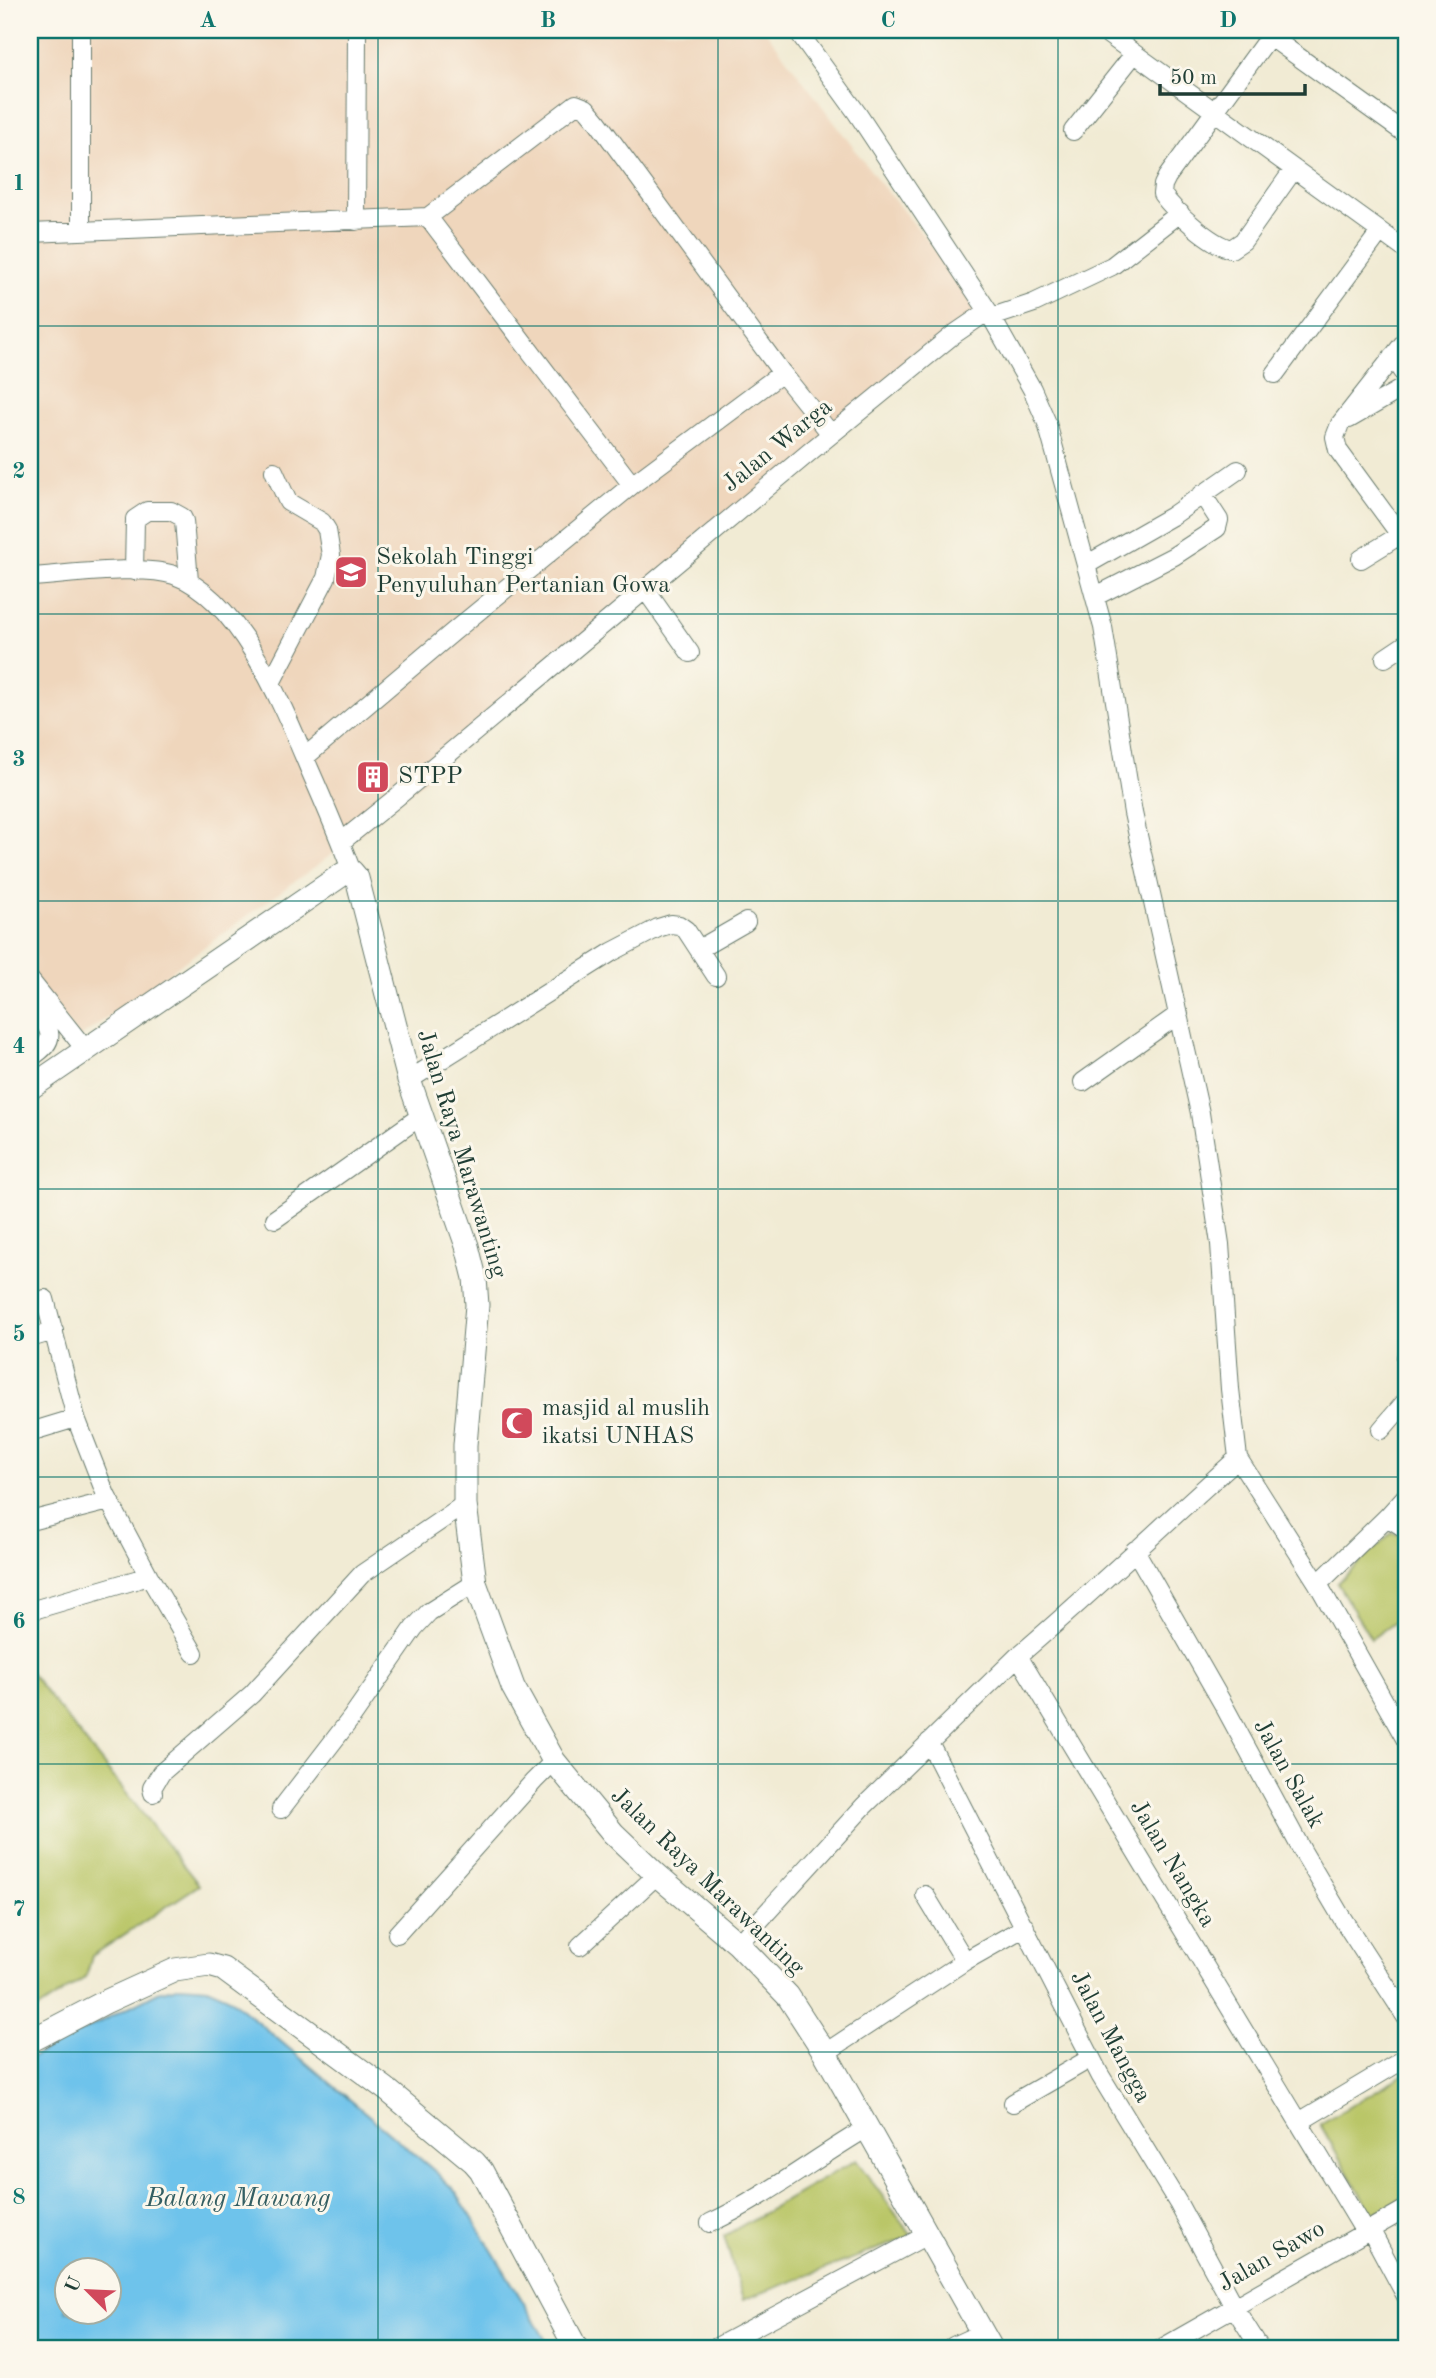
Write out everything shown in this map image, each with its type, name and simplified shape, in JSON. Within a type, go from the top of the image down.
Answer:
[{"type":"street","points":[[81,30],[81,231]]},
{"type":"street","points":[[356,221],[357,30]]},
{"type":"street","points":[[797,30],[857,113],[990,314],[1032,389],[1047,423],[1103,627],[1133,813],[1200,1113],[1220,1244],[1230,1389],[1238,1458],[1318,1584],[1406,1740]]},
{"type":"street","points":[[1294,169],[1242,241],[1231,249],[1216,243],[1162,194],[1163,185],[1268,32],[1406,134]]},
{"type":"street","points":[[1106,33],[1406,250]]},
{"type":"street","points":[[1073,131],[1134,54]]},
{"type":"street","points":[[30,233],[428,217],[571,106],[580,104],[597,121],[782,373],[831,434]]},
{"type":"street","name":"Jalan Warga","points":[[341,842],[953,335],[990,314],[1034,303],[1112,266],[1180,213]]},
{"type":"street","points":[[428,217],[632,485]]},
{"type":"street","points":[[1275,374],[1380,232]]},
{"type":"street","points":[[1361,559],[1403,539],[1338,450],[1335,437],[1340,424],[1406,340]]},
{"type":"street","points":[[1392,357],[1406,377]]},
{"type":"street","points":[[305,757],[632,485],[782,373]]},
{"type":"street","points":[[1340,424],[1406,386]]},
{"type":"street","points":[[1086,565],[1172,516],[1238,470]]},
{"type":"street","points":[[272,681],[326,578],[331,555],[327,530],[322,522],[288,502],[274,471]]},
{"type":"street","points":[[1096,596],[1174,556],[1217,528],[1219,520],[1202,494]]},
{"type":"street","points":[[134,571],[135,519],[147,510],[171,511],[176,512],[184,522],[189,581]]},
{"type":"street","points":[[30,577],[134,571],[171,574],[189,581],[219,608],[242,636],[272,681],[352,872],[343,874],[30,1088]]},
{"type":"street","points":[[645,589],[690,653]]},
{"type":"street","points":[[1385,658],[1406,644]]},
{"type":"street","name":"Jalan Raya Marawanting","points":[[352,872],[357,878],[409,1080],[467,1246],[477,1290],[476,1328],[465,1435],[465,1504],[475,1583],[513,1687],[554,1762],[613,1833],[657,1875],[738,1944],[788,1996],[825,2053],[987,2342]]},
{"type":"street","points":[[699,949],[746,922]]},
{"type":"street","points":[[409,1080],[612,952],[658,928],[671,924],[680,925],[716,976]]},
{"type":"street","points":[[30,980],[85,1049]]},
{"type":"street","points":[[30,1004],[48,1027],[48,1042],[45,1048],[30,1058]]},
{"type":"street","points":[[1083,1082],[1179,1014]]},
{"type":"street","points":[[275,1219],[421,1116]]},
{"type":"street","points":[[46,1299],[76,1418],[109,1502],[194,1653]]},
{"type":"street","points":[[30,1338],[54,1331]]},
{"type":"street","points":[[1406,1357],[1406,1364]]},
{"type":"street","points":[[1381,1430],[1406,1401]]},
{"type":"street","points":[[30,1432],[76,1418]]},
{"type":"street","points":[[738,1944],[863,1807],[929,1742],[1018,1656],[1081,1603],[1135,1550],[1238,1458]]},
{"type":"street","points":[[1318,1584],[1406,1496]]},
{"type":"street","points":[[30,1521],[109,1502]]},
{"type":"street","points":[[153,1793],[152,1788],[161,1773],[252,1694],[362,1574],[465,1504]]},
{"type":"street","points":[[1387,1517],[1406,1529]]},
{"type":"street","name":"Jalan Salak","points":[[1135,1550],[1303,1852],[1406,2017]]},
{"type":"street","points":[[30,1611],[149,1576]]},
{"type":"street","points":[[281,1809],[352,1717],[414,1628],[429,1612],[475,1583]]},
{"type":"street","name":"Jalan Nangka","points":[[1018,1656],[1406,2296]]},
{"type":"street","name":"Jalan Mangga","points":[[929,1742],[1091,2058],[1178,2203],[1234,2307],[1260,2348]]},
{"type":"street","points":[[397,1934],[554,1762]]},
{"type":"street","points":[[580,1946],[657,1875]]},
{"type":"street","points":[[925,1895],[965,1961]]},
{"type":"street","points":[[825,2053],[965,1961],[1025,1927]]},
{"type":"street","points":[[30,2041],[105,2002],[176,1970],[208,1965],[223,1969],[386,2090],[474,2162],[576,2348]]},
{"type":"street","points":[[1013,2103],[1091,2058]]},
{"type":"street","points":[[1299,2122],[1406,2058]]},
{"type":"street","points":[[710,2223],[742,2208],[867,2128]]},
{"type":"street","name":"Jalan Sawo","points":[[1162,2348],[1406,2209]]},
{"type":"street","points":[[715,2348],[927,2235]]},
{"type":"street","points":[[955,2348],[987,2342]]},
{"type":"shaded area","name":"Sekolah Tinggi Penyuluhan Pertanian Gowa","points":[[30,30],[765,30],[880,183],[985,310],[360,834],[79,1038],[30,974]]},
{"type":"green space","points":[[1392,1533],[1406,1536],[1406,1614],[1371,1639],[1337,1583]]},
{"type":"green space","points":[[30,1672],[199,1885],[92,1956],[86,1977],[30,2014]]},
{"type":"green space","points":[[1406,2073],[1406,2197],[1372,2215],[1320,2124]]},
{"type":"green space","points":[[856,2160],[912,2236],[743,2300],[724,2236]]},
{"type":"water","name":"Balang Mawang","points":[[181,1986],[207,1988],[228,1997],[454,2190],[551,2348],[30,2348],[30,2058],[158,1992]]},
{"type":"place","name":"Sekolah Tinggi Penyuluhan Pertanian Gowa","points":[[351,572]]},
{"type":"place","name":"STPP","points":[[373,777]]},
{"type":"place","name":"masjid al muslih ikatsi UNHAS","points":[[517,1423]]}]
